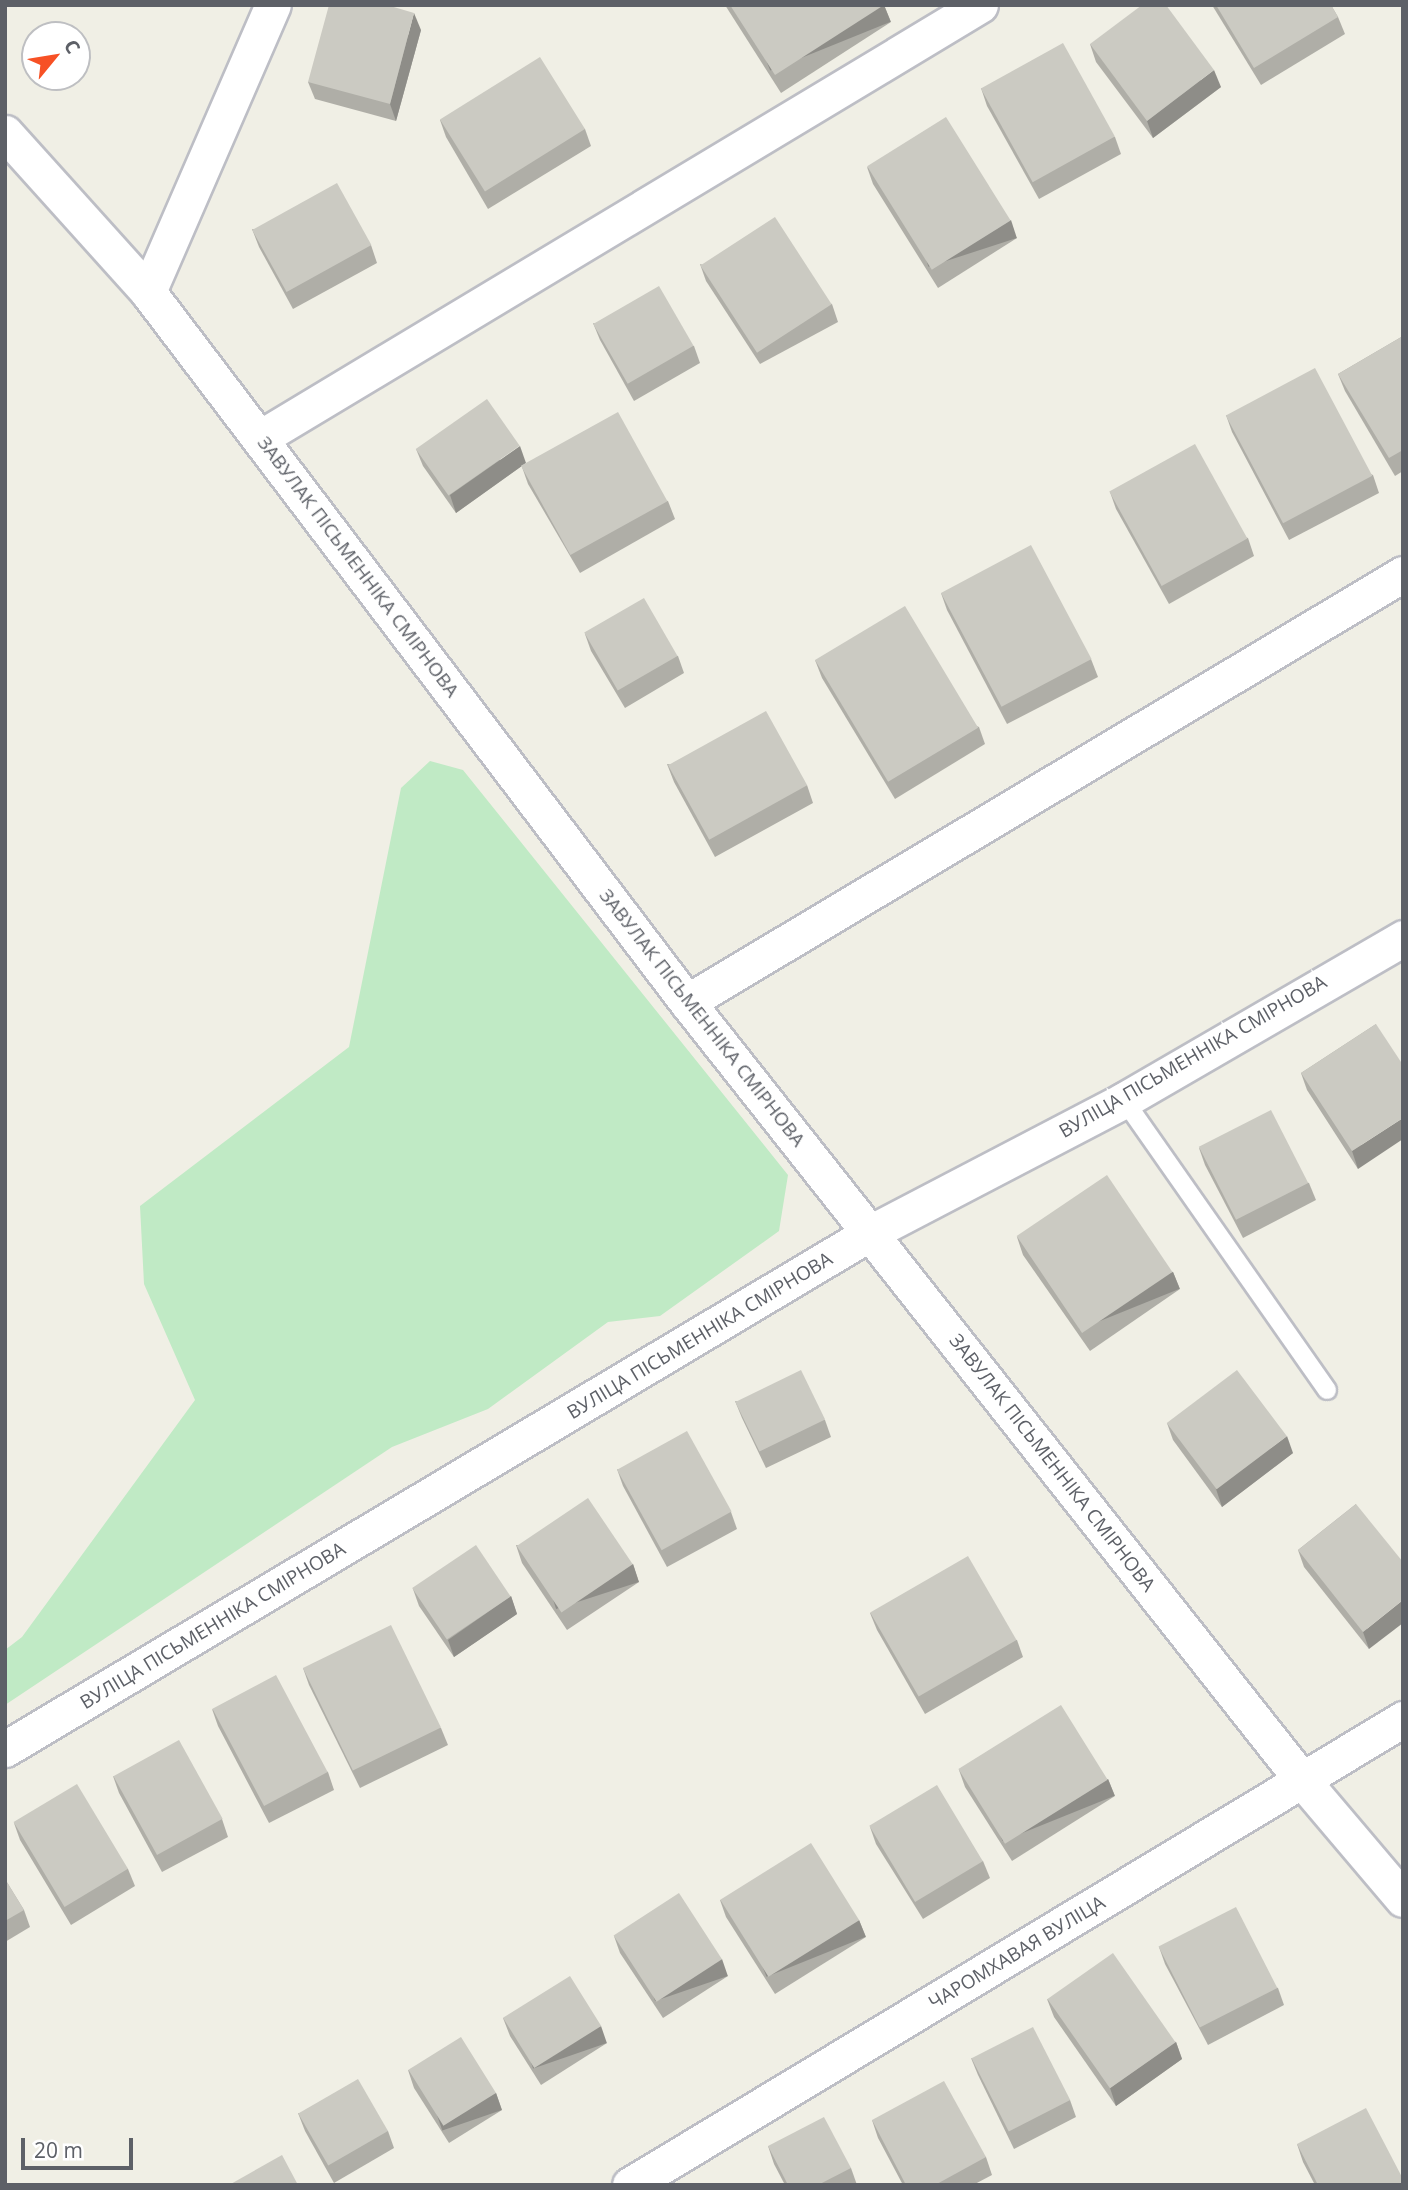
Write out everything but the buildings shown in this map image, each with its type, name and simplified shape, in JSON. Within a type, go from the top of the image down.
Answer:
[{"type":"street","points":[[148,292],[273,5]]},
{"type":"street","points":[[260,438],[980,5]]},
{"type":"street","name":"ЗАВУЛАК ПІСЬМЕННІКА СМІРНОВА","points":[[5,133],[148,292],[687,1002],[1302,1780],[1403,1899]]},
{"type":"street","points":[[687,1002],[1403,574]]},
{"type":"street","name":"ВУЛІЦА ПІСЬМЕННІКА СМІРНОВА","points":[[5,1749],[870,1233],[1124,1100],[1403,938]]},
{"type":"street","name":"ЧАРОМХАВАЯ ВУЛІЦА","points":[[630,2185],[1403,1719]]},
{"type":"lane","points":[[1124,1100],[1327,1390]]},
{"type":"green space","points":[[430,761],[463,770],[788,1175],[779,1231],[660,1316],[608,1322],[488,1409],[392,1447],[5,1705],[5,1650],[22,1637],[195,1400],[144,1284],[140,1206],[349,1047],[401,788]]}]
